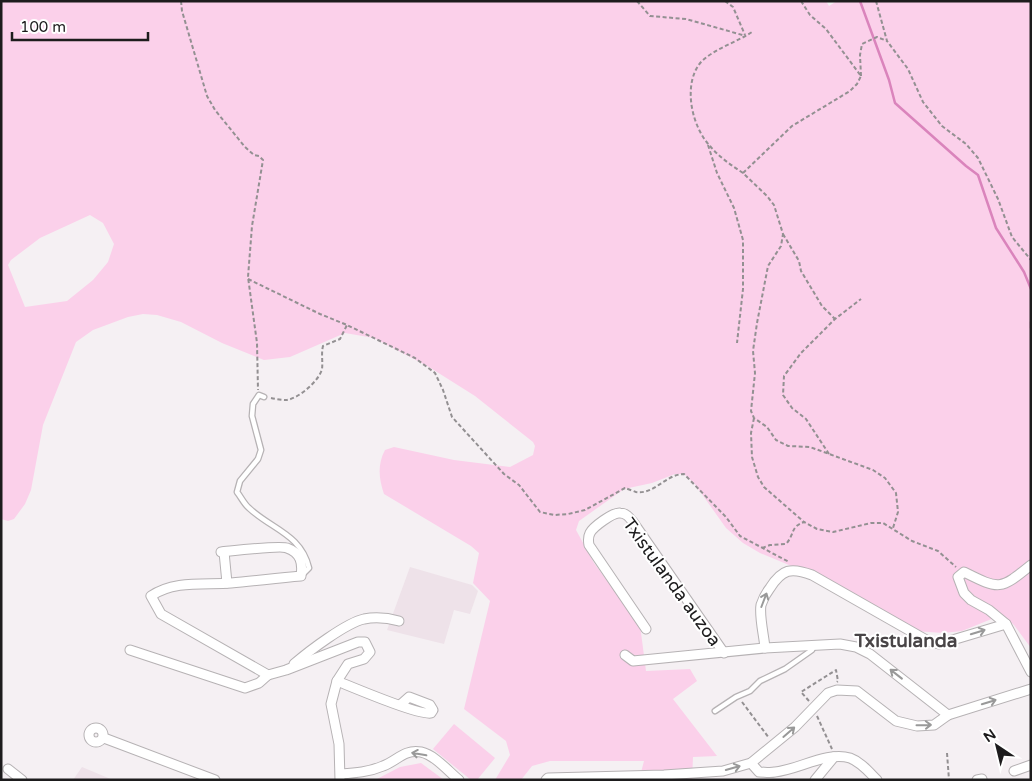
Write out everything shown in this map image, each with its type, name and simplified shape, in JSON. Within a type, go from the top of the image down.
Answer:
[{"type":"street","name":"Txistulanda auzoa","points":[[646,629],[589,545],[588,540],[591,530],[615,513],[627,515],[633,522],[724,653]]},
{"type":"street","points":[[227,583],[223,552],[286,547],[299,555],[303,565],[301,576],[227,583],[184,585],[160,589],[151,596],[161,614],[268,674]]},
{"type":"street","points":[[1031,564],[1012,580],[1001,585],[989,584],[964,572],[958,577],[964,593],[971,600],[989,610],[1006,624],[1031,672]]},
{"type":"street","points":[[765,648],[761,606],[778,576],[788,570],[799,570],[812,575],[928,642],[939,644],[1006,624]]},
{"type":"street","points":[[286,670],[310,651],[350,625],[363,619],[396,620]]},
{"type":"street","points":[[130,650],[245,688],[259,683],[268,674],[286,670],[358,642],[365,642],[370,652],[364,659],[348,664],[336,681],[331,704],[339,744],[341,777],[384,766],[404,752],[422,752],[437,761],[459,780]]},
{"type":"street","name":"Txistulanda auzoa","points":[[625,655],[633,661],[765,648],[840,644],[856,647],[870,654],[948,715]]},
{"type":"street","points":[[336,681],[400,705]]},
{"type":"street","points":[[546,780],[548,778],[664,775],[723,771],[751,763],[795,727],[828,693],[836,690],[857,691],[896,721],[917,726],[934,725],[948,715],[1031,689]]},
{"type":"street","points":[[104,738],[215,780]]},
{"type":"street","points":[[751,763],[759,772],[774,772],[802,766],[833,753],[849,758],[862,765],[875,778],[885,780]]},
{"type":"street","points":[[815,780],[833,753]]},
{"type":"street","points":[[1014,771],[1031,765]]},
{"type":"street","points":[[8,769],[22,780]]},
{"type":"lane","points":[[261,396],[252,404],[252,416],[261,450],[258,459],[240,480],[237,492],[249,508],[288,535],[302,549],[309,568],[301,576]]},
{"type":"lane","points":[[715,711],[750,691],[760,681],[785,669],[812,650],[814,646]]},
{"type":"path","points":[[181,1],[187,29],[207,96],[215,110],[245,147],[263,160],[252,226],[248,279],[257,343],[257,386],[261,396],[287,400],[303,393],[320,376],[323,346],[340,339],[347,325]]},
{"type":"path","points":[[637,1],[650,16],[686,19],[746,36]]},
{"type":"path","points":[[725,1],[733,7],[746,36]]},
{"type":"path","points":[[800,1],[810,15],[826,29],[861,76]]},
{"type":"path","points":[[876,1],[887,41],[908,69],[923,102],[942,126],[966,144],[978,158],[998,199],[1012,238],[1031,260]]},
{"type":"path","points":[[737,342],[743,289],[743,240],[734,208],[717,173],[708,145],[697,125],[689,99],[694,72],[703,60],[752,32]]},
{"type":"path","points":[[743,173],[792,126],[850,91],[857,84],[861,76],[860,55],[862,44],[878,37],[887,41]]},
{"type":"path","points":[[708,145],[743,173],[774,205],[783,234],[799,260],[801,271],[822,306],[835,319]]},
{"type":"path","points":[[783,234],[781,246],[768,266],[756,324],[753,350],[755,373],[750,411],[754,418],[767,427],[776,440],[788,446],[810,447],[873,470],[885,478],[896,493],[898,512],[893,528]]},
{"type":"path","points":[[248,279],[414,358],[435,373],[452,418],[504,474],[519,485],[540,512],[554,515],[585,510],[625,488],[636,492],[648,491],[677,474],[684,474],[726,517],[740,536],[792,563],[794,570]]},
{"type":"path","points":[[829,454],[806,419],[792,408],[783,395],[784,376],[801,354],[835,319],[861,299]]},
{"type":"path","points":[[754,418],[751,433],[752,457],[758,477],[764,487],[804,522],[817,529],[833,532],[871,523],[883,523],[912,541],[938,550],[962,574]]},
{"type":"path","points":[[762,548],[770,545],[786,544],[790,539],[792,530],[797,524],[804,522]]},
{"type":"path","points":[[813,701],[811,703],[801,692],[836,670],[838,681],[834,682],[836,687]]},
{"type":"path","points":[[737,697],[769,738]]},
{"type":"path","points":[[815,712],[833,753]]},
{"type":"path","points":[[947,752],[948,780]]},
{"type":"shaded area","points":[[1,1],[826,1],[829,6],[837,1],[1031,1],[1031,648],[1014,625],[1006,618],[999,616],[962,631],[943,633],[915,631],[813,575],[760,553],[743,543],[726,528],[694,483],[684,474],[675,474],[652,483],[624,489],[579,521],[576,530],[594,563],[640,625],[646,671],[690,669],[697,681],[673,699],[717,756],[693,757],[692,780],[639,780],[644,761],[550,761],[532,766],[521,780],[495,780],[510,755],[506,741],[464,709],[490,601],[473,583],[479,553],[471,546],[384,494],[380,467],[385,450],[394,447],[454,460],[510,467],[533,455],[535,446],[533,442],[475,396],[429,367],[374,338],[345,333],[290,357],[264,360],[222,343],[181,322],[157,315],[143,314],[128,317],[93,330],[76,342],[43,425],[31,490],[25,504],[14,519],[8,521],[1,519]],"holes":[[[90,215],[103,223],[114,244],[108,262],[93,280],[67,301],[25,307],[8,265],[11,260],[40,238]]]},
{"type":"shaded area","points":[[410,567],[472,585],[478,591],[470,614],[454,610],[444,644],[387,630]]},
{"type":"shaded area","points":[[454,724],[495,758],[477,780],[471,780],[433,749]]},
{"type":"shaded area","points":[[421,763],[444,780],[375,780],[400,767]]},
{"type":"shaded area","points":[[82,767],[113,780],[73,780]]},
{"type":"waterway","points":[[860,1],[889,80],[895,103],[978,175],[996,228],[1024,272],[1031,289]]},
{"type":"waterway","points":[[1031,322],[1031,328]]},
{"type":"district","name":"Txistulanda","points":[[906,640]]}]
